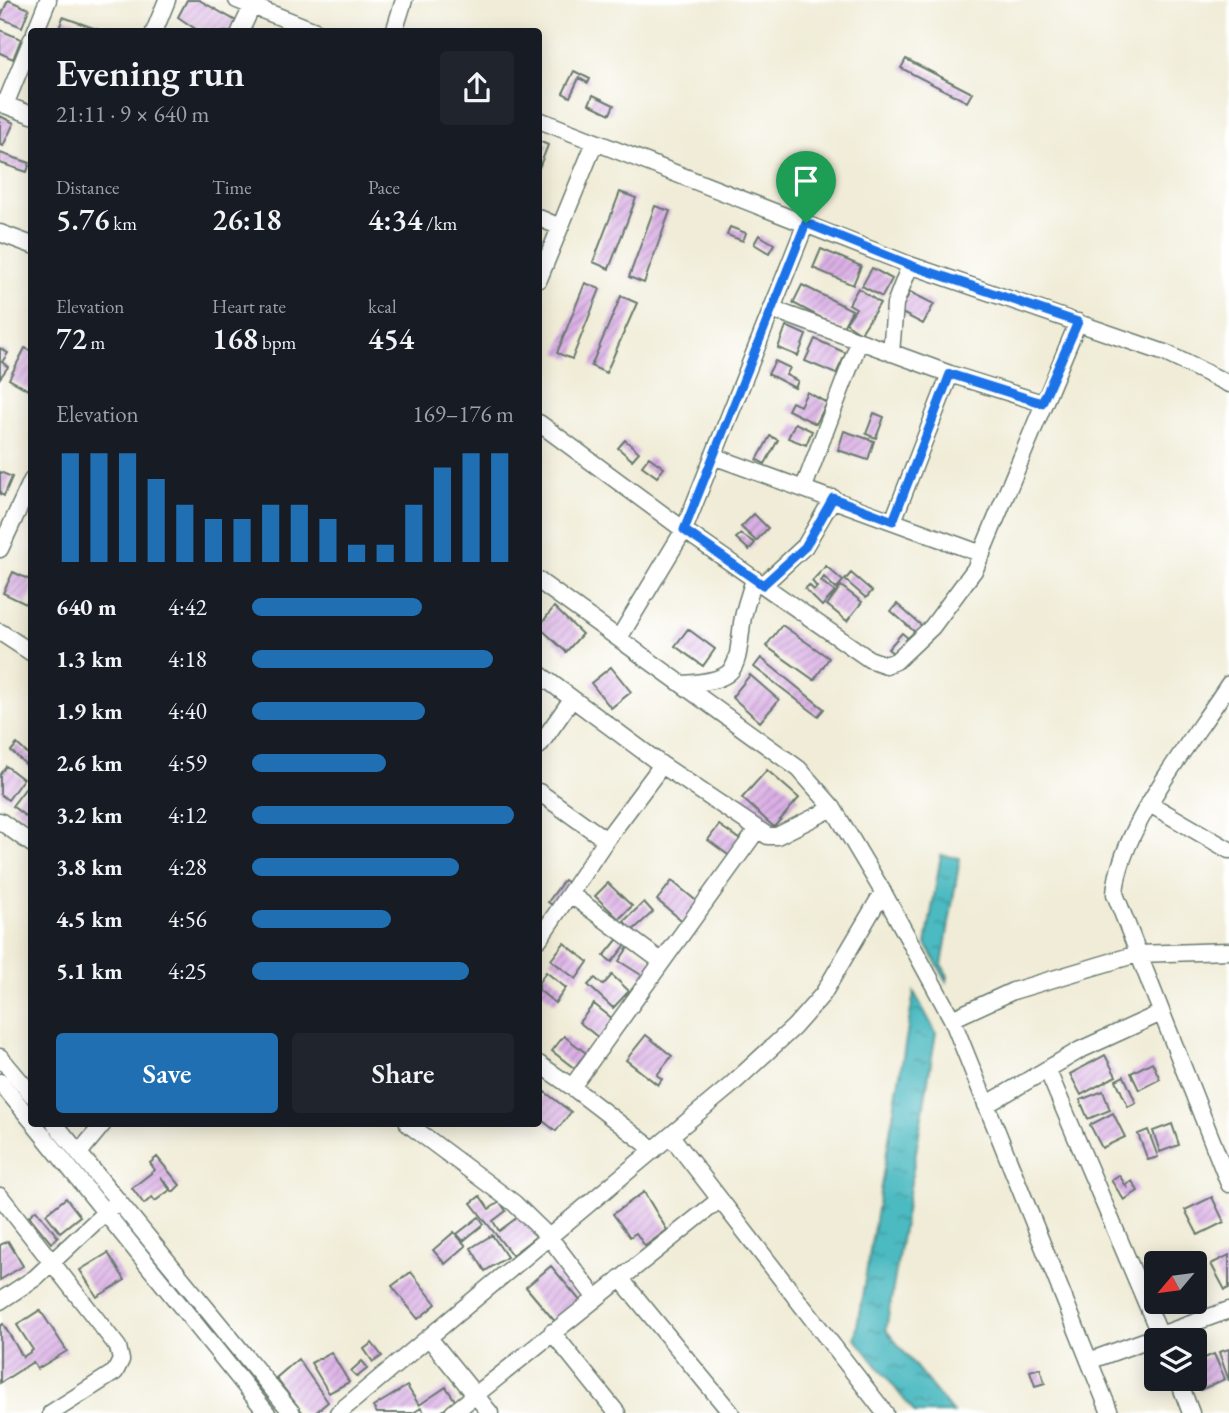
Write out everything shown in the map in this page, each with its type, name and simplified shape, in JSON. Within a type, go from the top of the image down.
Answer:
[{"type":"street","points":[[37,28],[48,0]]},
{"type":"street","points":[[156,28],[167,0]]},
{"type":"street","points":[[395,28],[404,0]]},
{"type":"street","points":[[241,28],[248,2],[309,28]]},
{"type":"street","points":[[28,51],[2,104],[28,113]]},
{"type":"street","points":[[542,121],[910,265],[1165,353],[1228,380]]},
{"type":"street","points":[[542,272],[595,142]]},
{"type":"street","points":[[542,219],[561,227]]},
{"type":"street","points":[[619,638],[684,530],[806,223]]},
{"type":"street","points":[[2,239],[28,245]]},
{"type":"street","points":[[891,353],[895,304],[910,265]]},
{"type":"street","points":[[772,309],[950,374],[1042,403]]},
{"type":"street","points":[[542,425],[758,582],[869,659],[886,665],[896,662],[932,627],[961,589],[982,554],[1042,403],[1078,322]]},
{"type":"street","points":[[804,487],[859,342]]},
{"type":"street","points":[[893,521],[950,374]]},
{"type":"street","points":[[713,456],[982,554]]},
{"type":"street","points":[[0,549],[28,489]]},
{"type":"street","points":[[684,684],[723,677],[736,665],[741,650],[745,607],[758,582],[805,547],[833,498]]},
{"type":"street","points":[[542,583],[799,769],[833,808],[883,892],[952,1019],[1110,1413]]},
{"type":"street","points":[[0,632],[28,650]]},
{"type":"street","points":[[542,676],[662,765],[757,830],[777,836],[833,808]]},
{"type":"street","points":[[1229,684],[1150,804],[1127,846],[1116,877],[1115,894],[1229,1184]]},
{"type":"street","points":[[542,742],[572,699]]},
{"type":"street","points":[[542,935],[606,840],[662,765]]},
{"type":"street","points":[[542,794],[606,840]]},
{"type":"street","points":[[1150,804],[1229,850]]},
{"type":"street","points":[[0,821],[28,841]]},
{"type":"street","points":[[572,1087],[757,830]]},
{"type":"street","points":[[338,1413],[671,1136],[802,1019],[822,994],[883,892]]},
{"type":"street","points":[[570,894],[661,961]]},
{"type":"street","points":[[952,1019],[1013,991],[1137,954],[1229,951]]},
{"type":"street","points":[[986,1105],[1080,1049],[1161,1013]]},
{"type":"street","points":[[0,1057],[28,1090]]},
{"type":"street","points":[[542,1066],[654,1150]]},
{"type":"street","points":[[1047,1069],[1157,1328]]},
{"type":"street","points":[[0,1082],[28,1111]]},
{"type":"street","points":[[43,1127],[105,1212],[267,1413]]},
{"type":"street","points":[[45,1127],[79,1153],[292,1413]]},
{"type":"street","points":[[79,1153],[101,1127]]},
{"type":"street","points":[[412,1127],[513,1203],[550,1238],[595,1297]]},
{"type":"street","points":[[671,1136],[885,1413]]},
{"type":"street","points":[[0,1196],[118,1347],[121,1360],[115,1372],[51,1413]]},
{"type":"street","points":[[0,1301],[35,1278],[118,1200]]},
{"type":"street","points":[[453,1413],[719,1200]]},
{"type":"street","points":[[147,1264],[161,1252]]},
{"type":"street","points":[[620,1278],[732,1413]]},
{"type":"street","points":[[1185,1328],[1229,1310]]},
{"type":"street","points":[[199,1328],[213,1317]]},
{"type":"street","points":[[552,1332],[617,1413]]},
{"type":"street","points":[[429,1338],[489,1413]]},
{"type":"street","points":[[1089,1361],[1144,1343]]},
{"type":"street","points":[[1183,1391],[1191,1413]]},
{"type":"water","points":[[941,855],[960,858],[942,965],[948,976],[947,982],[926,944]]},
{"type":"water","points":[[914,992],[936,1033],[886,1330],[953,1413],[915,1413],[855,1338]]},
{"type":"building","points":[[8,0],[29,9],[22,27],[0,18]]},
{"type":"building","points":[[187,0],[199,0],[236,21],[233,28],[194,28],[178,17]]},
{"type":"building","points":[[63,17],[94,28],[59,28]]},
{"type":"building","points":[[0,30],[21,39],[13,59],[0,53]]},
{"type":"building","points":[[906,59],[972,93],[967,102],[901,68]]},
{"type":"building","points":[[574,71],[590,79],[588,83],[579,78],[570,97],[563,93]]},
{"type":"building","points":[[593,95],[614,105],[610,114],[589,104]]},
{"type":"building","points":[[0,116],[14,123],[3,146],[0,145]]},
{"type":"building","points":[[542,142],[548,145],[542,160]]},
{"type":"building","points":[[0,153],[28,162],[28,169],[27,172],[0,163]]},
{"type":"building","points":[[620,192],[636,198],[609,269],[593,262]]},
{"type":"building","points":[[655,206],[670,211],[644,283],[629,277]]},
{"type":"building","points":[[730,227],[746,233],[743,241],[727,235]]},
{"type":"building","points":[[759,235],[774,244],[769,253],[754,244]]},
{"type":"building","points":[[821,249],[861,266],[853,285],[813,268]]},
{"type":"building","points":[[872,268],[892,279],[882,297],[862,286]]},
{"type":"building","points":[[585,283],[600,289],[572,359],[557,353]]},
{"type":"building","points":[[802,285],[852,310],[842,329],[793,303]]},
{"type":"building","points":[[858,288],[880,303],[861,333],[846,323],[856,308],[849,304]]},
{"type":"building","points":[[910,292],[934,304],[923,324],[900,312]]},
{"type":"building","points":[[621,296],[637,303],[606,373],[591,366]]},
{"type":"building","points":[[786,326],[806,335],[798,356],[778,348]]},
{"type":"building","points":[[815,339],[846,353],[836,374],[805,361]]},
{"type":"building","points":[[0,348],[8,353],[2,362],[8,367],[0,378]]},
{"type":"building","points":[[25,348],[28,349],[28,390],[9,379]]},
{"type":"building","points":[[775,361],[790,368],[786,375],[798,381],[795,388],[768,374]]},
{"type":"building","points":[[807,392],[827,403],[816,424],[788,410],[792,402],[800,406]]},
{"type":"building","points":[[874,413],[884,417],[876,438],[866,434]]},
{"type":"building","points":[[795,423],[812,431],[806,445],[788,438]]},
{"type":"building","points":[[844,431],[874,441],[868,460],[838,450]]},
{"type":"building","points":[[770,436],[778,440],[765,464],[757,460]]},
{"type":"building","points":[[625,440],[639,452],[632,460],[618,448]]},
{"type":"building","points":[[649,457],[664,468],[657,477],[642,466]]},
{"type":"building","points":[[0,472],[12,477],[4,496],[0,494]]},
{"type":"building","points":[[754,514],[768,528],[756,541],[741,527]]},
{"type":"building","points":[[741,534],[755,543],[749,550],[736,538]]},
{"type":"building","points":[[826,566],[843,581],[836,589],[824,577],[821,581],[835,592],[822,606],[805,589],[809,585],[814,590],[817,587],[812,581]]},
{"type":"building","points":[[13,572],[28,579],[26,604],[3,593]]},
{"type":"building","points":[[851,573],[872,591],[866,598],[845,580]]},
{"type":"building","points":[[841,586],[862,602],[847,621],[827,605]]},
{"type":"building","points":[[897,604],[922,626],[916,633],[891,611]]},
{"type":"building","points":[[554,607],[582,634],[566,652],[542,630],[542,623]]},
{"type":"building","points":[[782,625],[829,658],[814,680],[766,646]]},
{"type":"building","points":[[688,629],[715,649],[703,666],[675,646]]},
{"type":"building","points":[[902,633],[908,638],[894,654],[888,649]]},
{"type":"building","points":[[761,658],[824,709],[818,716],[754,667]]},
{"type":"building","points":[[611,667],[631,692],[611,708],[591,683]]},
{"type":"building","points":[[750,675],[779,700],[760,722],[732,697]]},
{"type":"building","points":[[17,744],[28,754],[28,766],[11,751]]},
{"type":"building","points":[[6,766],[23,779],[8,800],[0,794],[0,774]]},
{"type":"building","points":[[767,770],[799,798],[774,827],[742,798]]},
{"type":"building","points":[[28,785],[28,818],[12,806]]},
{"type":"building","points":[[719,825],[742,841],[731,857],[708,840]]},
{"type":"building","points":[[564,880],[571,885],[555,907],[548,902]]},
{"type":"building","points":[[672,881],[700,904],[685,923],[657,900]]},
{"type":"building","points":[[608,883],[632,906],[619,919],[595,896]]},
{"type":"building","points":[[644,902],[653,912],[632,931],[624,921]]},
{"type":"building","points":[[621,935],[629,941],[612,962],[604,956]]},
{"type":"building","points":[[564,943],[588,962],[576,979],[551,960]]},
{"type":"building","points":[[629,946],[656,963],[646,978],[619,961]]},
{"type":"building","points":[[546,972],[566,988],[555,1003],[542,992],[542,978]]},
{"type":"building","points":[[612,975],[629,991],[613,1008],[588,985],[595,978],[603,985]]},
{"type":"building","points":[[594,1004],[614,1020],[599,1038],[579,1022]]},
{"type":"building","points":[[646,1035],[672,1056],[657,1075],[662,1079],[658,1085],[626,1060]]},
{"type":"building","points":[[564,1036],[586,1053],[574,1068],[552,1051]]},
{"type":"building","points":[[1105,1055],[1116,1076],[1081,1095],[1070,1074]]},
{"type":"building","points":[[1152,1062],[1160,1079],[1139,1090],[1131,1073]]},
{"type":"building","points":[[1124,1076],[1136,1103],[1128,1107],[1116,1080]]},
{"type":"building","points":[[1103,1091],[1110,1110],[1088,1119],[1080,1100]]},
{"type":"building","points":[[545,1092],[571,1112],[556,1131],[542,1120],[542,1096]]},
{"type":"building","points":[[1113,1113],[1125,1137],[1102,1148],[1090,1125]]},
{"type":"building","points":[[1172,1124],[1179,1145],[1160,1152],[1153,1131]]},
{"type":"building","points":[[1148,1130],[1158,1157],[1148,1160],[1138,1134]]},
{"type":"building","points":[[157,1157],[180,1185],[173,1192],[161,1177],[170,1190],[155,1201],[152,1197],[144,1204],[132,1188],[155,1170],[150,1163]]},
{"type":"building","points":[[1119,1175],[1128,1189],[1126,1185],[1132,1181],[1138,1191],[1124,1200],[1111,1180]]},
{"type":"building","points":[[644,1192],[667,1230],[645,1246],[636,1233],[630,1237],[613,1214]]},
{"type":"building","points":[[480,1196],[489,1209],[500,1202],[506,1211],[493,1221],[499,1231],[522,1214],[538,1235],[512,1255],[471,1203]]},
{"type":"building","points":[[1212,1197],[1224,1222],[1198,1235],[1185,1210]]},
{"type":"building","points":[[66,1198],[80,1216],[60,1232],[46,1214]]},
{"type":"building","points":[[36,1210],[58,1237],[51,1243],[29,1216]]},
{"type":"building","points":[[479,1217],[484,1224],[463,1241],[457,1234]]},
{"type":"building","points":[[454,1232],[466,1246],[445,1264],[433,1250]]},
{"type":"building","points":[[492,1235],[507,1257],[485,1271],[471,1248]]},
{"type":"building","points":[[8,1241],[23,1266],[0,1280],[0,1245]]},
{"type":"building","points":[[108,1253],[125,1280],[97,1297],[80,1270]]},
{"type":"building","points":[[1229,1255],[1229,1288],[1225,1290],[1211,1264]]},
{"type":"building","points":[[551,1266],[582,1303],[557,1324],[526,1287]]},
{"type":"building","points":[[411,1272],[436,1304],[418,1319],[392,1286]]},
{"type":"building","points":[[40,1310],[67,1351],[37,1369],[33,1362],[0,1383],[0,1326],[3,1324],[23,1357],[33,1350],[17,1325]]},
{"type":"building","points":[[372,1343],[382,1356],[373,1362],[364,1349]]},
{"type":"building","points":[[1229,1349],[1229,1381],[1219,1352]]},
{"type":"building","points":[[331,1352],[349,1382],[329,1393],[311,1363]]},
{"type":"building","points":[[1214,1354],[1225,1379],[1207,1387],[1207,1357]]},
{"type":"building","points":[[298,1359],[328,1402],[315,1413],[303,1413],[276,1378]]},
{"type":"building","points":[[362,1361],[368,1368],[357,1377],[351,1371]]},
{"type":"building","points":[[1040,1368],[1045,1383],[1035,1386],[1030,1371]]},
{"type":"building","points":[[407,1386],[419,1405],[446,1387],[456,1402],[439,1413],[425,1413],[421,1408],[413,1413],[377,1413],[373,1407]]},
{"type":"route","points":[[806,223],[910,265],[1078,322],[1042,403],[950,374],[893,521],[833,498],[805,547],[763,585],[684,530],[806,223]]}]
